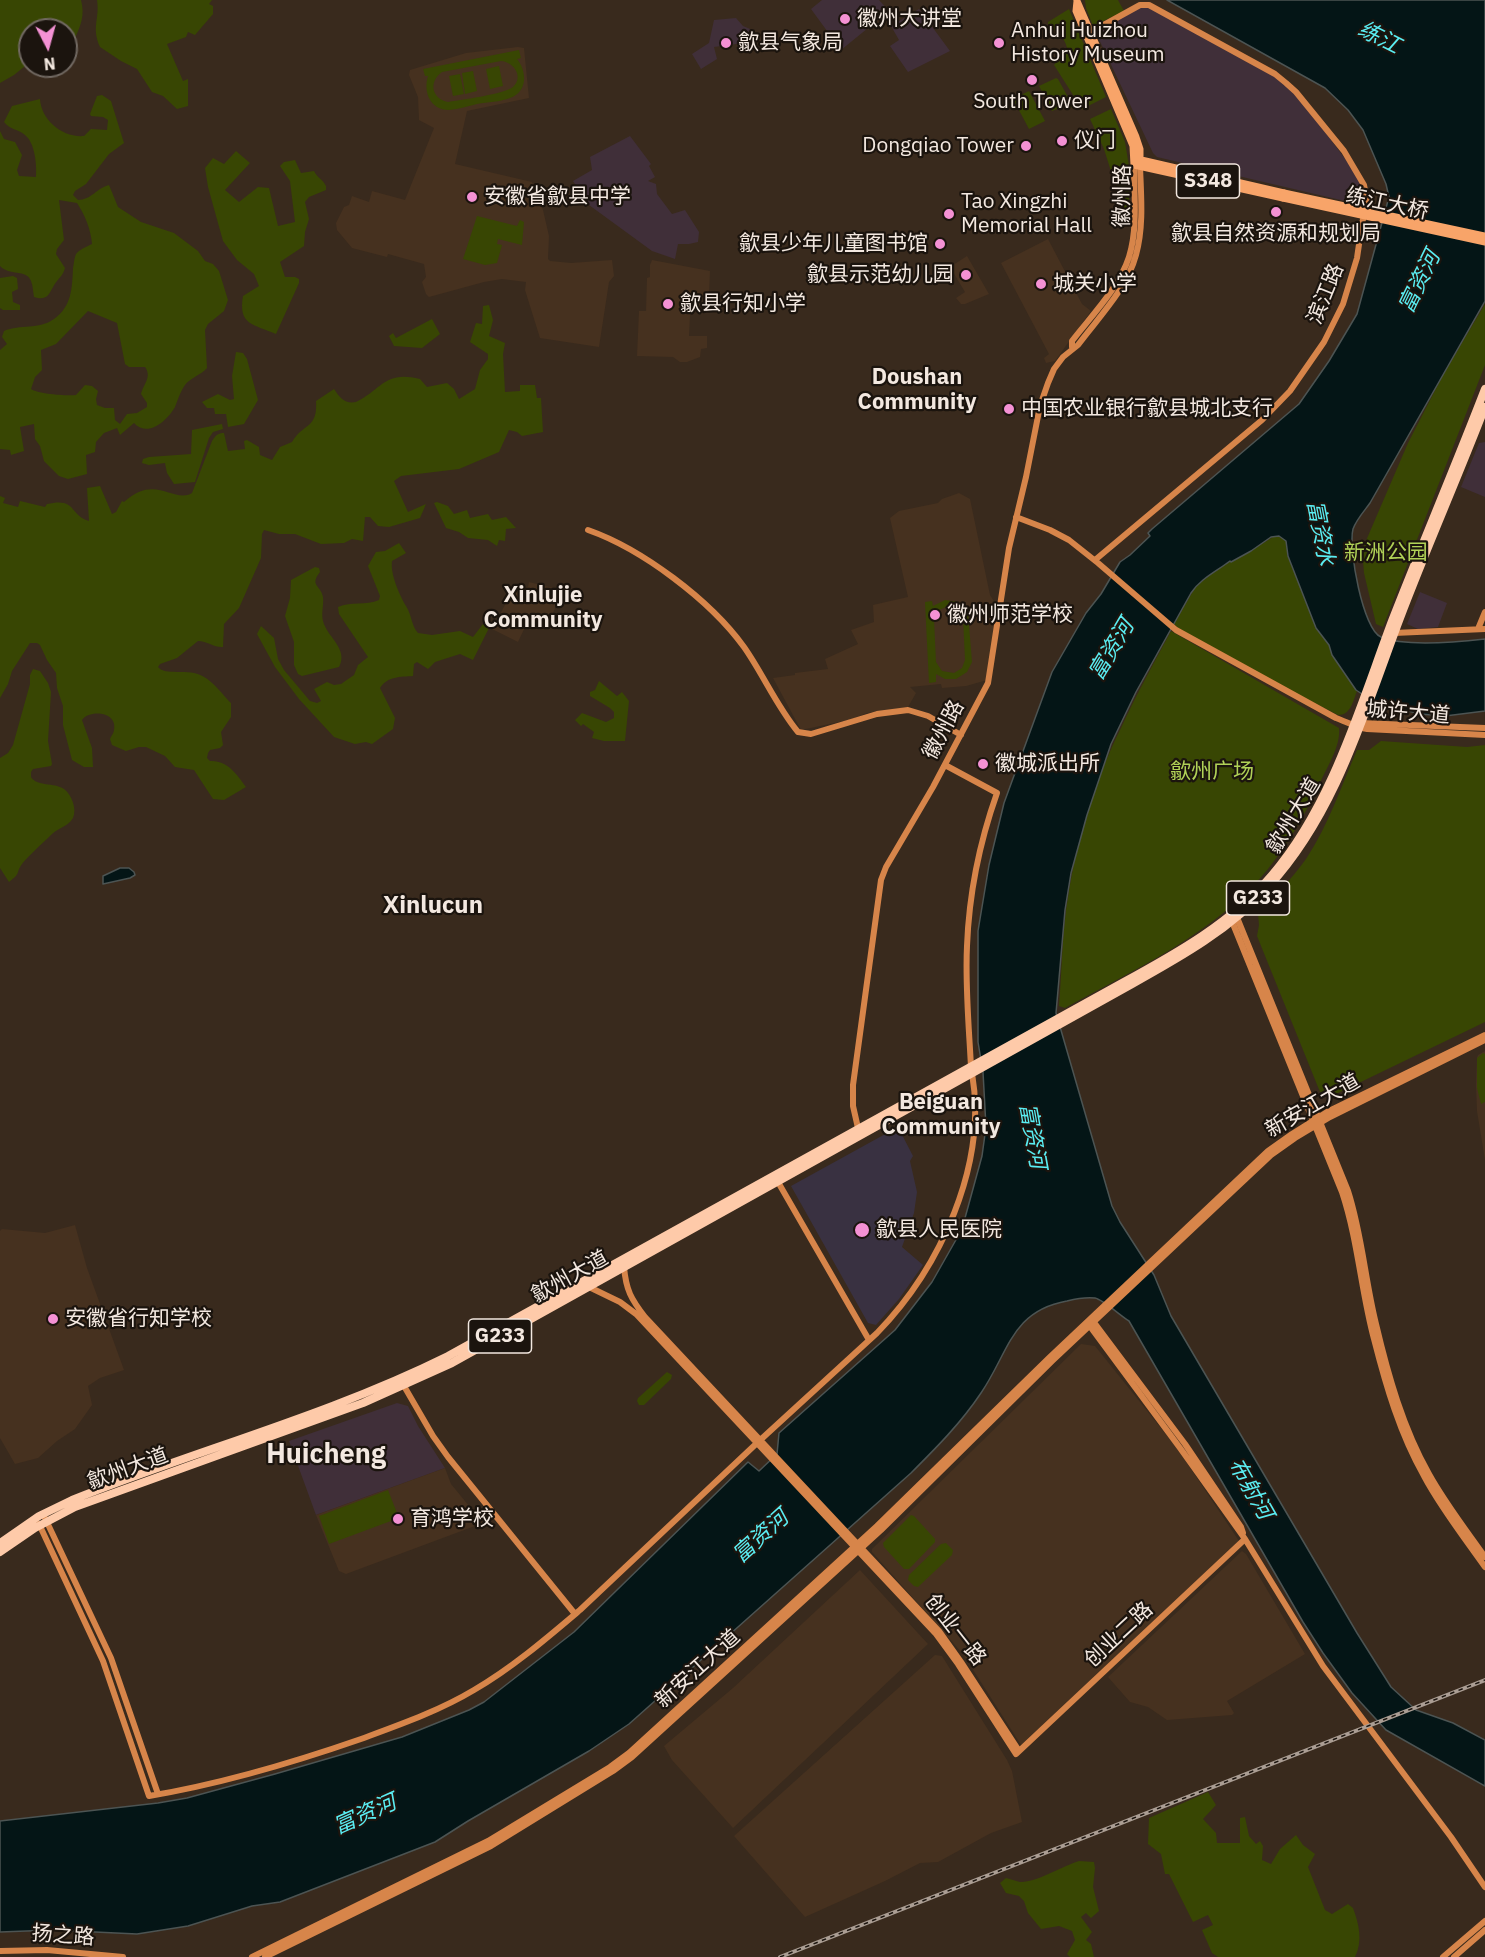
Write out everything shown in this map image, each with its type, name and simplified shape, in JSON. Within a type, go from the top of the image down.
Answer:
[{"type":"highway","name":"G233","points":[[1391,636],[1485,389]]},
{"type":"highway","name":"G233","points":[[1391,636],[1485,407]]},
{"type":"highway","name":"歙州大道","points":[[0,1552],[41,1520],[342,1411],[404,1386],[459,1359],[778,1182],[1067,1017],[1186,954],[1233,916],[1273,873],[1302,834],[1357,725],[1391,636]]},
{"type":"highway","name":"歙州大道","points":[[0,1542],[82,1496],[339,1404],[417,1371],[858,1128],[974,1069]]},
{"type":"main road","name":"徽州路","points":[[1076,0],[1136,137],[1140,149],[1137,162]]},
{"type":"main road","name":"徽州路","points":[[1076,0],[1076,11],[1130,139],[1137,162]]},
{"type":"main road","name":"S348","points":[[1137,162],[1283,195]]},
{"type":"main road","name":"练江大桥","points":[[1283,195],[1485,236]]},
{"type":"main road","name":"练江大桥","points":[[1283,195],[1485,242]]},
{"type":"street","name":"滨江路","points":[[1091,32],[1140,5],[1149,5],[1275,74],[1296,92],[1344,151],[1364,185],[1367,200],[1358,258],[1343,304],[1324,342],[1290,392],[1262,420],[1097,561]]},
{"type":"street","name":"徽州路","points":[[858,1128],[853,1106],[853,1085],[880,886],[886,867],[985,691],[1009,548],[1045,388],[1054,369],[1072,347],[1072,341],[1114,286],[1128,260],[1134,225],[1137,162]]},
{"type":"street","points":[[1016,517],[1061,536],[1097,561],[1176,630],[1336,718],[1357,725]]},
{"type":"street","points":[[588,530],[607,537],[632,551],[710,607],[741,643],[798,732],[811,734],[883,712],[908,710],[928,716],[961,735]]},
{"type":"street","points":[[1391,636],[1481,629],[1485,612]]},
{"type":"street","name":"城许大道","points":[[1357,725],[1485,728]]},
{"type":"street","name":"城许大道","points":[[1357,725],[1485,735]]},
{"type":"street","points":[[41,1520],[104,1661],[149,1796],[226,1780],[291,1762],[372,1735],[445,1705],[492,1678],[575,1614],[869,1341],[899,1308],[921,1278],[941,1243],[955,1210],[968,1164],[975,1122],[976,1096],[967,973],[968,931],[978,863],[997,792],[945,765]]},
{"type":"street","points":[[1233,916],[1348,1191],[1356,1218],[1379,1338],[1403,1416],[1435,1484],[1485,1557]]},
{"type":"street","name":"新安江大道","points":[[265,1957],[482,1850],[624,1763],[648,1744],[1155,1262],[1257,1161],[1286,1138],[1485,1035]]},
{"type":"street","name":"新安江大道","points":[[1317,1121],[1485,1040]]},
{"type":"street","points":[[1317,1121],[1351,1220],[1374,1339],[1398,1418],[1427,1481],[1485,1567]]},
{"type":"street","points":[[778,1182],[869,1341]]},
{"type":"street","points":[[624,1267],[626,1286],[630,1296],[645,1317],[758,1442]]},
{"type":"street","points":[[589,1287],[620,1302],[636,1314],[758,1442]]},
{"type":"street","points":[[1090,1322],[1185,1444],[1241,1527],[1245,1539],[1312,1649],[1451,1837],[1485,1887]]},
{"type":"street","points":[[404,1386],[448,1457],[575,1614]]},
{"type":"street","name":"创业一路","points":[[758,1442],[936,1634],[1018,1752]]},
{"type":"street","points":[[41,1520],[108,1652],[158,1794]]},
{"type":"street","name":"创业二路","points":[[1018,1752],[1245,1539]]},
{"type":"street","name":"新安江大道","points":[[252,1957],[488,1841],[621,1759],[855,1545]]},
{"type":"street","points":[[1443,1957],[1485,1921]]},
{"type":"street","points":[[1454,1957],[1485,1930]]},
{"type":"street","name":"扬之路","points":[[0,1951],[47,1950],[123,1957]]},
{"type":"shaded area","points":[[822,0],[879,0],[889,11],[841,50],[811,9]]},
{"type":"shaded area","points":[[1145,5],[1277,77],[1295,92],[1355,172],[1365,193],[1362,205],[1157,157],[1153,153],[1095,31]]},
{"type":"shaded area","points":[[919,9],[950,51],[908,72],[890,46],[899,40],[891,26]]},
{"type":"shaded area","name":"歙县气象局","points":[[736,18],[743,26],[750,29],[754,41],[749,44],[748,41],[744,41],[744,43],[714,47],[717,59],[701,69],[692,54],[709,43],[714,20]]},
{"type":"shaded area","name":"安徽省歙县中学","points":[[524,48],[529,98],[467,111],[455,164],[532,182],[543,210],[549,236],[548,259],[550,261],[571,263],[612,260],[614,276],[609,282],[599,347],[540,338],[525,290],[526,282],[502,279],[429,297],[422,282],[426,277],[424,264],[388,254],[387,257],[352,248],[337,230],[336,223],[344,207],[349,205],[352,196],[369,202],[372,191],[405,200],[434,128],[419,120],[418,97],[409,75],[410,70],[466,53]]},
{"type":"shaded area","points":[[630,136],[651,164],[649,166],[655,177],[648,181],[656,184],[657,194],[672,214],[685,210],[699,232],[698,242],[678,244],[675,259],[652,251],[589,205],[573,181],[592,170],[590,157]]},
{"type":"shaded area","name":"城关小学","points":[[1048,239],[1082,304],[1091,311],[1055,361],[1046,363],[1044,358],[1049,354],[1001,263]]},
{"type":"shaded area","name":"歙县示范幼儿园","points":[[967,256],[989,294],[961,304],[956,298],[965,292],[950,267]]},
{"type":"shaded area","name":"歙县行知小学","points":[[652,260],[710,271],[709,296],[691,296],[689,336],[707,336],[707,348],[701,349],[700,357],[680,362],[673,357],[637,356],[639,311],[646,311],[647,278],[650,277]]},
{"type":"shaded area","points":[[1485,442],[1485,497],[1461,487],[1479,443]]},
{"type":"shaded area","name":"徽州师范学校","points":[[959,493],[970,499],[990,595],[997,606],[987,680],[966,686],[942,688],[941,684],[910,687],[916,693],[908,707],[867,713],[849,720],[801,730],[773,678],[828,669],[825,659],[858,644],[851,630],[874,622],[873,605],[908,597],[890,518],[899,511],[938,503],[942,499]]},
{"type":"shaded area","points":[[529,582],[553,588],[549,598],[558,601],[551,618],[548,616],[545,621],[538,618],[533,628],[526,625],[518,642],[492,629],[513,590],[528,587]]},
{"type":"shaded area","points":[[1420,592],[1447,603],[1438,627],[1418,629],[1407,624]]},
{"type":"shaded area","points":[[1485,1051],[1485,1160],[1477,1111],[1476,1085],[1477,1058]]},
{"type":"shaded area","name":"歙县人民医院","points":[[898,1127],[913,1156],[910,1161],[917,1192],[914,1213],[902,1247],[923,1265],[899,1299],[876,1325],[868,1323],[791,1186]]},
{"type":"shaded area","name":"安徽省行知学校","points":[[75,1225],[87,1268],[124,1370],[100,1378],[88,1386],[92,1405],[75,1429],[38,1458],[15,1464],[0,1438],[0,1231],[2,1229],[45,1233]]},
{"type":"shaded area","points":[[1081,1344],[1095,1346],[1177,1448],[1239,1541],[1021,1745],[963,1654],[872,1552],[872,1549]]},
{"type":"shaded area","points":[[397,1403],[408,1406],[445,1468],[316,1515],[289,1441]]},
{"type":"shaded area","name":"育鸿学校","points":[[445,1468],[451,1484],[483,1523],[346,1574],[339,1571],[316,1515]]},
{"type":"shaded area","points":[[1242,1551],[1246,1554],[1305,1654],[1227,1701],[1234,1713],[1232,1715],[1167,1720],[1148,1707],[1130,1702],[1108,1677]]},
{"type":"shaded area","points":[[860,1570],[928,1644],[733,1828],[672,1760],[664,1746],[733,1688]]},
{"type":"shaded area","points":[[935,1655],[942,1656],[1007,1760],[1012,1771],[1022,1822],[991,1833],[938,1862],[920,1863],[805,1917],[734,1836]]},
{"type":"green space","points":[[0,0],[81,0],[83,10],[78,31],[78,18],[18,18],[18,72],[0,83]]},
{"type":"green space","points":[[97,0],[212,0],[209,4],[213,6],[213,14],[195,35],[188,32],[186,37],[167,44],[183,81],[188,79],[188,106],[177,109],[163,96],[152,92],[137,69],[100,47],[96,34]]},
{"type":"green space","points":[[1085,0],[1118,0],[1124,11],[1093,26]]},
{"type":"green space","points":[[1069,9],[1106,97],[1082,109],[1054,65],[1067,48],[1066,44],[1060,35],[1048,27],[1048,22]]},
{"type":"green space","points":[[519,50],[521,58],[517,59],[523,69],[524,81],[520,91],[510,98],[449,110],[437,107],[430,99],[426,88],[428,76],[425,76],[423,69]],"holes":[[[506,62],[516,71],[518,79],[508,90],[448,102],[435,94],[435,80],[442,72]]]},
{"type":"green space","points":[[499,66],[503,86],[490,89],[486,69]]},
{"type":"green space","points":[[473,71],[477,91],[465,94],[462,73]]},
{"type":"green space","points":[[460,74],[464,94],[453,96],[449,76]]},
{"type":"green space","points":[[1056,78],[1074,108],[1065,106],[1052,111],[1039,86]]},
{"type":"green space","points":[[1029,91],[1045,121],[1029,129],[1013,99]]},
{"type":"green space","points":[[102,95],[111,101],[124,143],[109,154],[86,184],[73,195],[78,200],[83,199],[109,185],[118,207],[141,222],[174,233],[198,251],[205,261],[213,264],[219,271],[228,300],[224,311],[208,324],[205,330],[207,368],[185,385],[167,418],[151,428],[145,429],[134,423],[120,435],[117,428],[104,433],[96,442],[95,452],[86,455],[87,474],[68,479],[59,476],[44,461],[40,446],[35,439],[34,424],[20,427],[24,451],[11,455],[10,450],[0,449],[0,350],[7,344],[2,337],[4,331],[42,325],[60,314],[68,302],[75,256],[92,244],[90,233],[77,203],[59,200],[64,240],[56,254],[65,268],[46,297],[34,297],[29,277],[8,271],[0,266],[0,131],[4,139],[15,142],[22,155],[17,170],[19,176],[36,177],[35,154],[31,143],[22,133],[4,122],[12,106],[40,99],[44,114],[54,126],[68,134],[84,136],[91,129],[107,130],[108,120],[90,114],[97,96]],"holes":[[[88,311],[117,323],[125,364],[129,367],[145,367],[147,371],[148,377],[141,394],[147,407],[137,413],[127,414],[120,424],[115,420],[114,408],[97,405],[98,391],[92,386],[85,385],[76,395],[59,395],[31,389],[35,377],[42,370],[41,350],[56,344]]]},
{"type":"green space","points":[[1111,109],[1125,142],[1129,166],[1129,216],[1125,216],[1104,149],[1090,119]]},
{"type":"green space","points":[[236,151],[250,163],[225,190],[239,202],[258,187],[269,188],[278,226],[295,222],[290,181],[280,166],[284,162],[295,160],[301,173],[314,171],[326,186],[326,190],[309,197],[305,202],[309,219],[304,246],[280,262],[285,277],[295,277],[299,279],[299,283],[276,334],[254,325],[245,318],[242,306],[243,296],[259,286],[254,274],[237,260],[223,241],[208,187],[205,168],[213,158],[224,164]]},
{"type":"green space","points":[[477,216],[517,226],[520,220],[524,222],[522,245],[498,239],[497,244],[502,245],[497,263],[485,265],[463,259]]},
{"type":"green space","points":[[13,276],[17,278],[18,289],[12,292],[13,302],[20,305],[20,310],[3,310],[0,308],[0,278]]},
{"type":"green space","name":"新洲公园","points":[[1485,304],[1485,365],[1383,627],[1376,624],[1364,573],[1362,550],[1408,443],[1443,375]]},
{"type":"green space","points":[[489,305],[493,320],[489,336],[505,343],[503,354],[505,392],[520,391],[520,385],[535,385],[537,398],[541,398],[543,432],[522,436],[509,430],[499,452],[459,469],[401,476],[394,481],[408,512],[426,504],[420,518],[389,527],[378,526],[370,517],[365,517],[363,541],[352,539],[344,543],[321,544],[295,534],[279,534],[264,530],[261,558],[239,608],[224,624],[223,647],[198,641],[177,658],[160,664],[158,667],[169,672],[190,672],[205,677],[231,703],[231,717],[221,732],[223,745],[210,750],[207,758],[227,766],[246,787],[224,800],[213,799],[194,770],[175,767],[165,756],[146,747],[126,751],[112,745],[110,739],[114,731],[114,724],[112,719],[102,714],[91,714],[82,720],[92,748],[93,767],[84,767],[72,760],[63,725],[63,706],[57,688],[56,673],[37,643],[30,643],[12,671],[0,698],[0,496],[5,498],[3,503],[18,507],[20,501],[45,507],[47,504],[63,503],[89,521],[87,488],[100,486],[112,514],[116,512],[122,501],[145,490],[154,489],[178,495],[192,493],[212,441],[220,433],[224,433],[228,451],[245,449],[244,441],[247,440],[259,447],[260,455],[272,460],[280,447],[292,442],[315,417],[316,401],[334,389],[343,400],[356,402],[391,379],[408,377],[420,379],[427,387],[447,383],[454,389],[459,399],[475,389],[480,370],[488,359],[488,354],[470,342],[476,323],[482,324],[483,306]]},
{"type":"green space","points":[[432,319],[440,334],[422,348],[394,346],[389,336],[393,333],[396,338]]},
{"type":"green space","points":[[236,352],[243,353],[247,359],[258,400],[244,424],[228,427],[226,414],[215,414],[214,408],[207,408],[202,402],[218,394],[230,400],[234,399],[232,376]]},
{"type":"green space","points":[[222,424],[223,429],[213,432],[209,438],[195,482],[174,484],[167,473],[165,463],[149,465],[142,463],[143,459],[149,457],[191,454],[192,430]]},
{"type":"green space","points":[[434,503],[448,506],[454,514],[467,510],[470,518],[488,514],[492,520],[506,517],[516,528],[506,529],[505,541],[499,540],[497,546],[488,540],[468,538],[446,528]]},
{"type":"green space","points":[[1276,535],[1286,541],[1288,556],[1316,628],[1357,691],[1346,713],[1338,715],[1293,692],[1174,624],[1196,586],[1230,560],[1251,551]]},
{"type":"green space","points":[[399,543],[406,553],[392,561],[392,572],[398,591],[418,633],[432,635],[460,631],[473,637],[483,624],[489,628],[473,660],[460,654],[435,662],[428,669],[417,662],[414,664],[413,676],[395,678],[383,684],[380,688],[395,718],[393,729],[372,744],[366,742],[355,744],[334,737],[299,699],[275,667],[257,634],[261,626],[274,638],[278,659],[284,670],[310,701],[317,703],[321,701],[314,689],[327,682],[334,685],[341,684],[354,675],[358,665],[368,657],[339,614],[338,607],[379,600],[380,596],[368,566],[376,552],[385,551]]},
{"type":"green space","points":[[315,567],[319,568],[320,572],[316,583],[323,597],[323,621],[339,649],[341,661],[339,667],[302,676],[298,674],[294,665],[294,642],[285,616],[290,598],[291,580]]},
{"type":"green space","points":[[945,600],[959,602],[968,613],[972,662],[967,672],[956,679],[945,679],[936,674],[936,682],[929,683],[925,602],[932,601],[933,606]],"holes":[[[948,606],[957,608],[963,617],[965,660],[962,668],[954,673],[942,671],[936,662],[934,619],[937,611]]]},
{"type":"green space","name":"歙州广场","points":[[1171,631],[1339,728],[1338,742],[1309,806],[1296,828],[1268,869],[1247,892],[1199,931],[1173,948],[1065,1008],[1059,1006],[1064,924],[1082,832],[1103,768],[1139,691]]},
{"type":"green space","points":[[33,669],[40,671],[51,692],[48,741],[52,764],[33,769],[31,777],[37,782],[64,789],[73,802],[74,814],[68,823],[53,833],[28,857],[17,875],[9,882],[0,868],[0,758],[8,753],[13,745]]},
{"type":"green space","points":[[599,681],[617,696],[622,692],[629,701],[625,741],[604,741],[592,738],[594,732],[583,724],[581,726],[575,720],[582,713],[606,722],[614,718],[614,712],[610,708],[590,696],[590,692],[595,690]]},
{"type":"green space","points":[[1381,741],[1467,747],[1485,745],[1485,1022],[1336,1094],[1320,1092],[1257,936],[1258,914],[1295,873],[1314,846],[1328,820],[1357,750],[1369,750]]},
{"type":"green space","points":[[1485,1054],[1485,1102],[1481,1104],[1477,1088],[1477,1058]]},
{"type":"green space","points":[[667,1372],[672,1375],[671,1379],[644,1405],[639,1405],[638,1398]]},
{"type":"green space","points":[[388,1490],[399,1518],[329,1544],[319,1516]]},
{"type":"green space","points":[[911,1515],[935,1539],[935,1542],[909,1569],[904,1569],[883,1543]]},
{"type":"green space","points":[[946,1543],[953,1550],[952,1555],[918,1587],[914,1586],[908,1580],[909,1575],[941,1544]]},
{"type":"green space","points":[[1208,1792],[1216,1805],[1203,1819],[1216,1833],[1217,1843],[1240,1843],[1240,1818],[1245,1817],[1249,1836],[1256,1844],[1260,1841],[1263,1846],[1262,1860],[1271,1864],[1280,1849],[1296,1835],[1303,1845],[1315,1854],[1308,1867],[1325,1910],[1332,1914],[1348,1904],[1353,1908],[1359,1932],[1359,1945],[1355,1957],[1218,1957],[1212,1953],[1202,1930],[1213,1925],[1208,1915],[1193,1922],[1169,1874],[1165,1874],[1161,1854],[1148,1844],[1149,1818]]},
{"type":"green space","points":[[1079,1861],[1094,1862],[1095,1868],[1093,1887],[1099,1911],[1091,1918],[1086,1913],[1081,1917],[1092,1932],[1086,1940],[1091,1944],[1094,1957],[1070,1957],[1067,1954],[1075,1940],[1072,1931],[1059,1926],[1041,1929],[1028,1913],[1024,1901],[1019,1896],[1006,1893],[1000,1883],[1006,1878],[1026,1882]]},
{"type":"water","points":[[1167,0],[1485,0],[1485,301],[1370,503],[1356,522],[1352,539],[1358,588],[1363,605],[1374,631],[1381,637],[1417,643],[1485,639],[1485,711],[1445,716],[1420,714],[1374,702],[1356,690],[1316,628],[1288,556],[1286,541],[1279,536],[1271,537],[1251,551],[1230,561],[1199,584],[1191,593],[1136,692],[1111,744],[1087,815],[1071,873],[1065,910],[1056,1013],[1112,1206],[1154,1275],[1171,1316],[1391,1687],[1416,1710],[1453,1723],[1485,1740],[1485,1786],[1386,1730],[1352,1693],[1303,1622],[1129,1321],[1098,1299],[1085,1298],[1048,1306],[1023,1324],[1014,1335],[981,1393],[957,1425],[930,1454],[629,1724],[589,1751],[435,1842],[280,1902],[252,1906],[188,1926],[137,1934],[53,1930],[0,1932],[0,1821],[187,1798],[402,1737],[484,1702],[574,1632],[748,1462],[759,1471],[777,1454],[779,1433],[895,1330],[932,1282],[957,1238],[965,1218],[982,1156],[986,1127],[983,1072],[978,1042],[978,931],[989,865],[1004,803],[1052,672],[1086,613],[1101,594],[1120,562],[1150,536],[1148,533],[1152,529],[1299,404],[1329,361],[1357,314],[1389,197],[1386,184],[1363,130],[1348,110],[1325,88]]},
{"type":"water","points":[[120,868],[129,868],[135,875],[103,884],[103,876]]},
{"type":"railway","points":[[780,1957],[1485,1680]]},
{"type":"place","name":"徽州大讲堂","points":[[845,19]]},
{"type":"place","name":"歙县气象局","points":[[726,43]]},
{"type":"place","name":"Anhui Huizhou History Museum","points":[[999,43]]},
{"type":"place","name":"South Tower","points":[[1032,80]]},
{"type":"place","name":"仪门","points":[[1062,141]]},
{"type":"place","name":"Dongqiao Tower","points":[[1026,146]]},
{"type":"place","name":"安徽省歙县中学","points":[[472,197]]},
{"type":"place","name":"歙县自然资源和规划局","points":[[1276,212]]},
{"type":"place","name":"Tao Xingzhi Memorial Hall","points":[[949,214]]},
{"type":"place","name":"歙县少年儿童图书馆","points":[[940,244]]},
{"type":"place","name":"歙县示范幼儿园","points":[[966,275]]},
{"type":"place","name":"城关小学","points":[[1041,284]]},
{"type":"place","name":"歙县行知小学","points":[[668,304]]},
{"type":"place","name":"中国农业银行歙县城北支行","points":[[1009,409]]},
{"type":"place","name":"徽州师范学校","points":[[935,615]]},
{"type":"place","name":"徽城派出所","points":[[983,764]]},
{"type":"place","name":"歙县人民医院","points":[[862,1230]]},
{"type":"place","name":"安徽省行知学校","points":[[53,1319]]},
{"type":"place","name":"育鸿学校","points":[[398,1519]]},
{"type":"district","name":"Doushan Community","points":[[917,390]]},
{"type":"district","name":"Xinlujie Community","points":[[543,608]]},
{"type":"district","name":"Xinlucun","points":[[433,906]]},
{"type":"district","name":"Beiguan Community","points":[[941,1116]]},
{"type":"district","name":"Huicheng","points":[[326,1455]]},
{"type":"water label","name":"练江","points":[[1379,38]]},
{"type":"water label","name":"富资河","points":[[1420,282]]},
{"type":"water label","name":"富资水","points":[[1320,533]]},
{"type":"water label","name":"富资河","points":[[1112,650]]},
{"type":"water label","name":"富资河","points":[[1032,1136]]},
{"type":"water label","name":"布射河","points":[[1250,1489]]},
{"type":"water label","name":"富资河","points":[[761,1537]]},
{"type":"water label","name":"富资河","points":[[365,1815]]}]
